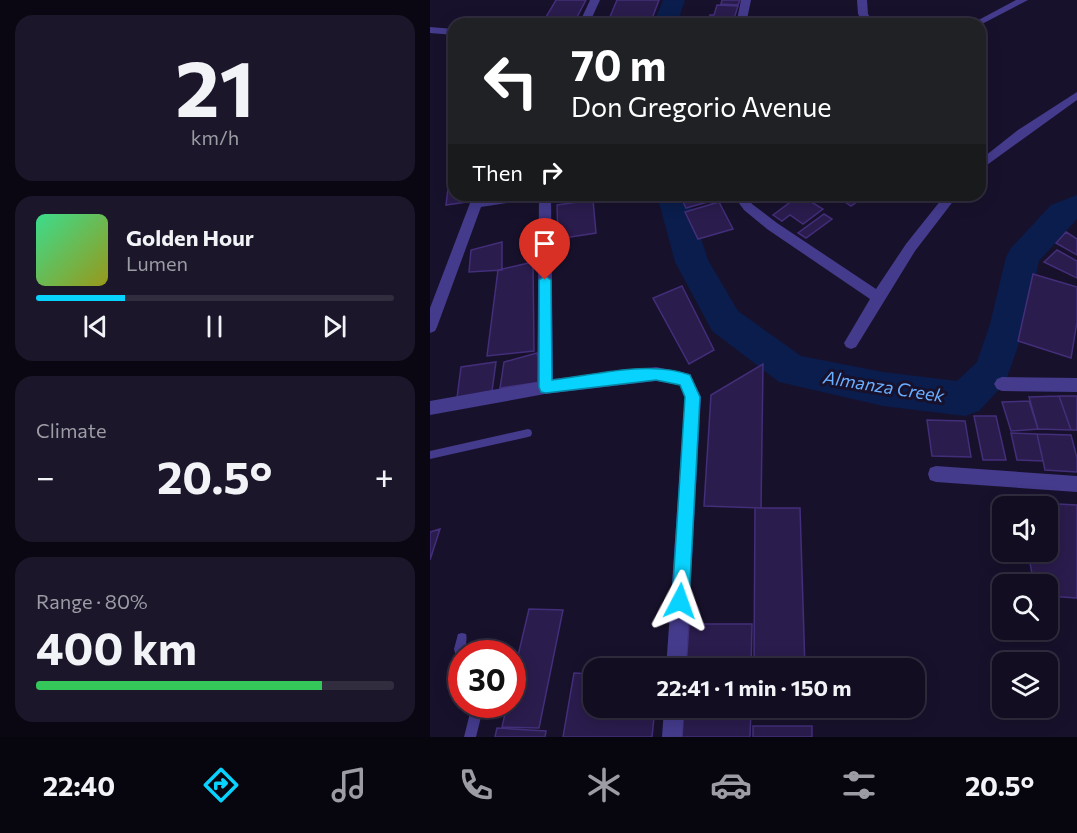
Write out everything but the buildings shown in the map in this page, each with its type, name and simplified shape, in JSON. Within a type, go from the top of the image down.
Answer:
[{"type":"street","points":[[587,18],[595,0]]},
{"type":"street","points":[[742,18],[746,0]]},
{"type":"street","points":[[862,0],[865,18]]},
{"type":"street","points":[[1004,0],[1019,3]]},
{"type":"street","points":[[986,19],[1019,3]]},
{"type":"street","points":[[430,30],[448,32]]},
{"type":"street","points":[[986,161],[1076,95]]},
{"type":"street","points":[[430,327],[476,203],[491,201]]},
{"type":"street","points":[[545,201],[546,387]]},
{"type":"street","points":[[744,201],[772,226],[878,297]]},
{"type":"street","points":[[851,343],[900,261],[932,216],[946,201]]},
{"type":"street","points":[[430,408],[546,387],[656,374],[685,380],[692,397],[677,658]]},
{"type":"street","points":[[1002,384],[1076,386]]},
{"type":"street","points":[[936,474],[1076,484]]},
{"type":"street","points":[[672,737],[673,718]]},
{"type":"lane","points":[[430,455],[528,433]]},
{"type":"lane","points":[[470,737],[475,718]]},
{"type":"waterway","name":"Almanza Creek","points":[[667,18],[674,0]]},
{"type":"waterway","name":"Almanza Creek","points":[[674,201],[692,262],[725,321],[792,370],[883,389],[965,399],[992,371],[1008,324],[1023,257],[1062,213],[1077,206]]},
{"type":"route","points":[[545,280],[546,387],[656,374],[685,380],[692,397],[680,601]]}]
